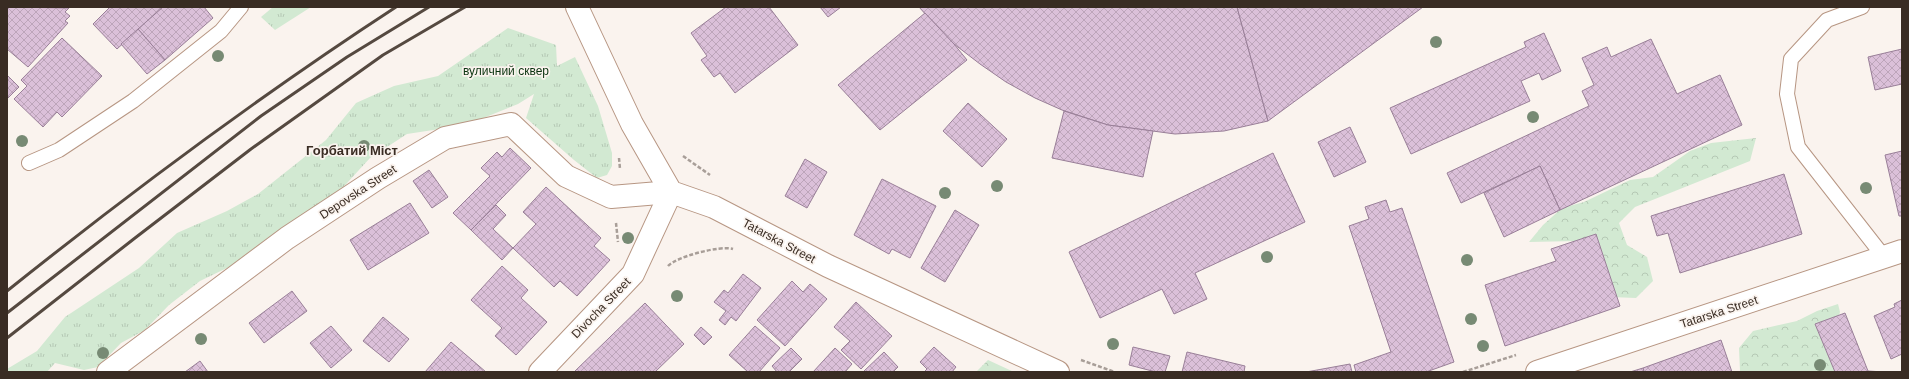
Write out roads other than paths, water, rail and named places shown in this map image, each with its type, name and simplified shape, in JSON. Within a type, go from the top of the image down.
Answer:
[{"type":"main road","points":[[582,15],[632,124],[671,192]]},
{"type":"main road","name":"Depovska Street","points":[[108,372],[287,238],[378,178],[444,138],[512,124],[566,176],[611,198],[671,192]]},
{"type":"main road","name":"Tatarska Street","points":[[671,192],[714,207],[828,266],[1058,372]]},
{"type":"main road","name":"Divocha Street","points":[[540,372],[633,274],[671,192]]},
{"type":"main road","name":"Tatarska Street","points":[[1537,372],[1893,254]]},
{"type":"lane","points":[[29,163],[59,150],[133,101],[222,31],[241,7]]},
{"type":"lane","points":[[1862,7],[1828,20],[1791,59],[1787,94],[1798,147],[1893,254]]},
{"type":"railway","points":[[7,291],[149,180],[198,144],[296,74],[396,7]]},
{"type":"railway","points":[[7,313],[261,116],[347,57],[429,7]]},
{"type":"railway","points":[[7,338],[251,149],[383,55],[465,7]]},
{"type":"district","name":"Горбатий Міст","points":[[352,150]]},
{"type":"park label","name":"вуличний сквер","points":[[506,71]]}]
